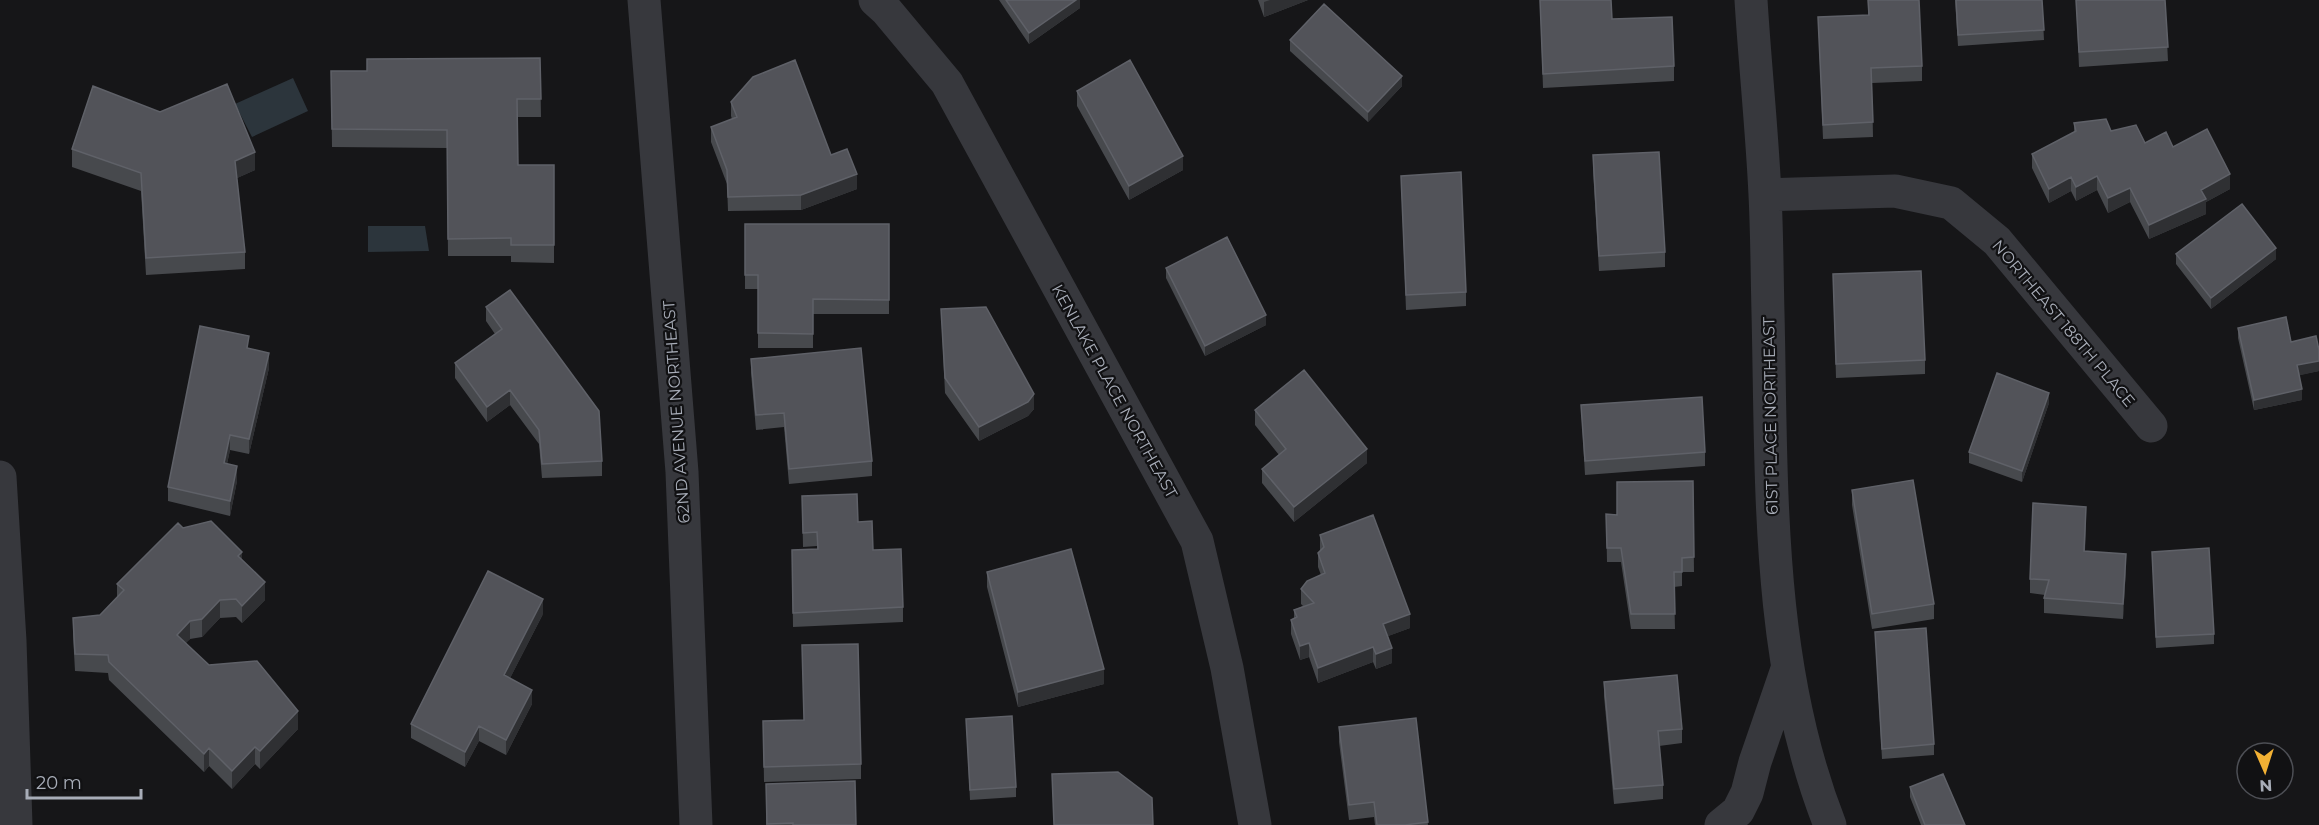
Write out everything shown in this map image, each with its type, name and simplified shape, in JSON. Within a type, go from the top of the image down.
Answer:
[{"type":"street","name":"62ND AVENUE NORTHEAST","points":[[644,0],[682,472],[696,825]]},
{"type":"street","name":"KENLAKE PLACE NORTHEAST","points":[[875,0],[947,83],[1197,541],[1227,668],[1255,825]]},
{"type":"street","name":"61ST PLACE NORTHEAST","points":[[1751,0],[1765,195],[1772,508],[1787,669],[1803,742],[1830,825]]},
{"type":"street","name":"NORTHEAST 188TH PLACE","points":[[1765,195],[1895,191],[1951,203],[1997,241],[2151,426]]},
{"type":"street","points":[[0,477],[10,641],[16,825]]},
{"type":"street","points":[[1721,825],[1738,811],[1747,793],[1755,762],[1787,669]]},
{"type":"shaded area","points":[[293,78],[308,111],[252,137],[235,104]]},
{"type":"shaded area","points":[[368,226],[425,226],[429,251],[368,252]]},
{"type":"building","points":[[1006,0],[1076,0],[1029,33]]},
{"type":"building","points":[[1540,0],[1611,0],[1612,19],[1672,17],[1674,66],[1543,74]]},
{"type":"building","points":[[1868,0],[1919,0],[1922,66],[1871,68],[1873,122],[1823,125],[1818,17],[1869,15]]},
{"type":"building","points":[[1956,0],[2042,0],[2044,30],[1958,35]]},
{"type":"building","points":[[2076,0],[2165,0],[2168,47],[2079,52]]},
{"type":"building","points":[[1324,4],[1402,76],[1368,112],[1290,40]]},
{"type":"building","points":[[540,58],[541,99],[517,99],[518,165],[554,165],[554,245],[511,245],[511,238],[448,239],[447,130],[332,129],[331,71],[367,71],[367,59]]},
{"type":"building","points":[[795,60],[831,155],[847,149],[857,174],[801,195],[728,197],[727,170],[711,127],[737,117],[731,102],[753,77]]},
{"type":"building","points":[[1130,60],[1183,156],[1129,186],[1077,91]]},
{"type":"building","points":[[227,84],[255,152],[235,161],[245,252],[146,258],[141,173],[72,149],[93,86],[160,112]]},
{"type":"building","points":[[2106,119],[2111,131],[2136,125],[2145,143],[2166,132],[2173,147],[2207,129],[2230,174],[2201,190],[2206,199],[2149,225],[2130,188],[2108,198],[2097,176],[2076,187],[2071,177],[2049,189],[2032,154],[2076,131],[2074,123]]},
{"type":"building","points":[[1659,152],[1665,252],[1599,256],[1593,155]]},
{"type":"building","points":[[1461,172],[1466,292],[1406,295],[1401,176]]},
{"type":"building","points":[[2242,204],[2276,248],[2211,298],[2176,254]]},
{"type":"building","points":[[745,224],[889,224],[889,300],[813,299],[813,334],[758,333],[758,275],[745,275]]},
{"type":"building","points":[[1227,237],[1266,315],[1205,346],[1166,268]]},
{"type":"building","points":[[1921,271],[1925,360],[1836,364],[1833,274]]},
{"type":"building","points":[[510,290],[599,411],[602,461],[542,464],[539,430],[510,390],[487,407],[455,363],[502,329],[486,307]]},
{"type":"building","points":[[986,307],[1034,394],[1028,402],[979,427],[945,378],[941,309]]},
{"type":"building","points":[[2286,317],[2291,342],[2316,336],[2319,361],[2297,365],[2302,389],[2254,400],[2238,328]]},
{"type":"building","points":[[200,326],[249,336],[247,348],[269,353],[249,439],[230,435],[224,463],[237,466],[230,501],[168,487]]},
{"type":"building","points":[[861,348],[872,461],[789,469],[784,413],[756,415],[751,359]]},
{"type":"building","points":[[1304,370],[1367,449],[1294,507],[1262,469],[1286,449],[1255,410]]},
{"type":"building","points":[[1997,373],[2049,393],[2022,471],[1969,452]]},
{"type":"building","points":[[1702,397],[1705,452],[1585,461],[1581,405]]},
{"type":"building","points":[[1913,480],[1934,604],[1872,614],[1852,490]]},
{"type":"building","points":[[1693,481],[1694,557],[1682,558],[1682,572],[1674,572],[1675,614],[1631,614],[1621,548],[1607,548],[1606,514],[1617,515],[1617,482]]},
{"type":"building","points":[[857,494],[858,522],[872,521],[873,550],[901,549],[903,607],[793,613],[792,550],[818,549],[817,532],[803,533],[802,496]]},
{"type":"building","points":[[2033,503],[2086,507],[2084,551],[2126,554],[2123,604],[2044,598],[2049,580],[2030,579]]},
{"type":"building","points":[[1373,515],[1410,614],[1383,624],[1392,648],[1376,654],[1373,647],[1318,668],[1309,643],[1300,646],[1291,620],[1297,617],[1294,610],[1314,603],[1301,589],[1307,581],[1325,573],[1318,553],[1324,547],[1320,535]]},
{"type":"building","points":[[211,521],[242,552],[238,556],[265,582],[242,606],[236,599],[220,600],[202,619],[190,621],[177,635],[209,665],[257,661],[298,711],[260,751],[255,747],[232,771],[209,748],[204,754],[109,662],[108,655],[75,654],[73,618],[100,615],[124,590],[117,584],[178,523],[183,528]]},
{"type":"building","points":[[2209,548],[2214,634],[2156,637],[2152,552]]},
{"type":"building","points":[[1071,549],[1104,669],[1018,692],[987,572]]},
{"type":"building","points":[[488,571],[543,599],[504,675],[532,690],[506,740],[479,726],[465,752],[411,724]]},
{"type":"building","points":[[1926,628],[1934,744],[1882,749],[1875,632]]},
{"type":"building","points":[[858,644],[861,764],[764,767],[763,721],[804,720],[802,645]]},
{"type":"building","points":[[1677,675],[1682,729],[1658,731],[1663,785],[1614,789],[1604,682]]},
{"type":"building","points":[[1012,716],[1016,787],[970,790],[966,719]]},
{"type":"building","points":[[1416,718],[1428,822],[1377,825],[1374,802],[1349,805],[1339,727]]},
{"type":"building","points":[[1118,772],[1152,798],[1153,825],[1054,825],[1052,774]]},
{"type":"building","points":[[1943,774],[1965,825],[1925,825],[1910,787]]},
{"type":"building","points":[[855,781],[856,825],[767,824],[766,784]]}]
